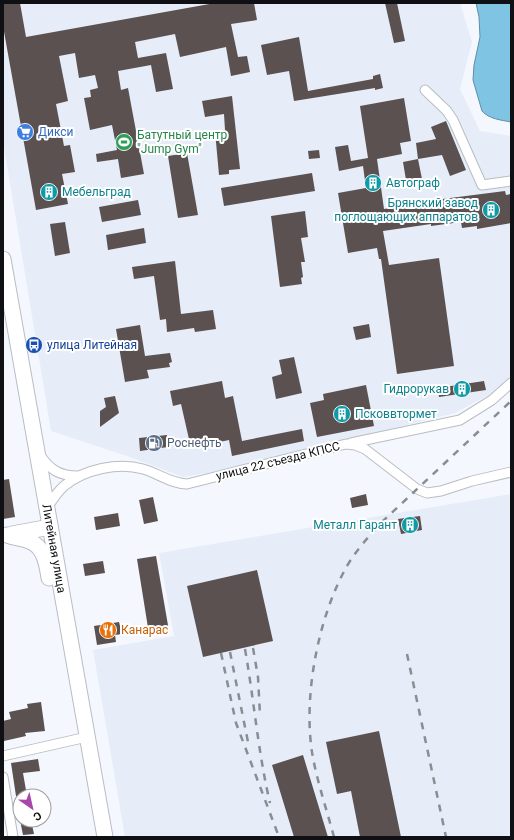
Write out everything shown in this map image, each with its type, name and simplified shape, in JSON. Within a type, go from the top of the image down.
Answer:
[{"type":"main road","name":"Литейная улица","points":[[3,259],[105,837]]},
{"type":"main road","points":[[5,535],[50,527]]},
{"type":"main road","points":[[5,535],[29,541],[38,546],[47,561],[49,578],[61,589]]},
{"type":"street","points":[[425,90],[447,111],[482,185],[511,181]]},
{"type":"street","points":[[346,444],[460,420],[492,400],[511,383]]},
{"type":"street","name":"улица 22 съезда КПСС","points":[[47,508],[56,494],[78,476],[121,466],[135,467],[146,470],[169,481],[187,484],[346,444],[355,445],[366,449],[417,489],[427,493],[442,491],[472,481],[511,472]]},
{"type":"street","points":[[38,453],[53,471],[67,476],[78,476]]},
{"type":"street","points":[[3,756],[87,737]]},
{"type":"street","points":[[3,777],[13,837]]},
{"type":"shaded area","points":[[3,3],[460,3],[472,42],[460,89],[480,131],[511,136],[511,379],[498,390],[455,413],[230,469],[183,477],[127,456],[51,431],[3,141]]},
{"type":"shaded area","points":[[511,494],[511,837],[125,837],[93,650],[174,636],[159,553]]},
{"type":"water","points":[[476,3],[511,3],[511,122],[499,120],[485,114],[482,111],[473,80],[474,65],[480,37],[479,17]]},
{"type":"building","points":[[3,3],[20,3],[26,37],[215,3],[254,3],[257,20],[231,24],[238,57],[247,56],[250,72],[231,76],[226,47],[180,57],[175,34],[135,42],[138,58],[166,53],[173,89],[156,92],[151,65],[118,71],[121,90],[128,88],[144,174],[121,178],[118,159],[97,162],[96,154],[117,150],[112,125],[90,130],[84,98],[91,97],[90,90],[98,88],[95,75],[79,78],[75,53],[59,56],[68,101],[56,104],[64,146],[70,145],[75,172],[62,174],[68,204],[36,210],[3,26]]},
{"type":"building","points":[[385,3],[397,3],[405,41],[394,43]]},
{"type":"building","points":[[299,37],[308,91],[373,79],[373,76],[380,74],[383,88],[294,101],[289,71],[267,75],[261,45]]},
{"type":"building","points":[[232,96],[240,169],[229,170],[229,174],[219,175],[215,131],[225,130],[224,114],[205,117],[202,101]]},
{"type":"building","points":[[404,98],[411,141],[400,143],[402,154],[377,159],[384,209],[427,201],[505,191],[506,195],[511,194],[511,223],[477,229],[477,226],[462,228],[461,222],[431,226],[431,224],[383,231],[389,265],[439,258],[454,366],[397,374],[381,259],[379,259],[377,248],[348,253],[338,193],[366,188],[363,166],[339,171],[335,147],[348,145],[351,161],[368,158],[360,106]]},
{"type":"building","points":[[446,121],[466,170],[450,176],[442,155],[418,159],[416,143],[436,139],[431,127]]},
{"type":"building","points":[[319,150],[320,158],[309,159],[308,151]]},
{"type":"building","points":[[187,153],[198,215],[178,218],[168,156]]},
{"type":"building","points":[[418,159],[423,184],[407,186],[403,162]]},
{"type":"building","points":[[312,173],[315,191],[224,206],[221,188]]},
{"type":"building","points":[[138,200],[141,215],[102,222],[99,207]]},
{"type":"building","points":[[305,211],[308,237],[301,238],[305,262],[301,262],[303,277],[301,278],[302,284],[280,287],[271,216]]},
{"type":"building","points":[[65,222],[70,253],[55,256],[50,224]]},
{"type":"building","points":[[144,228],[146,243],[108,250],[106,235]]},
{"type":"building","points":[[175,261],[181,314],[213,310],[216,329],[195,332],[194,328],[167,332],[166,319],[160,320],[154,276],[134,279],[132,267]]},
{"type":"building","points":[[369,324],[371,337],[356,340],[353,327]]},
{"type":"building","points":[[140,325],[145,356],[170,353],[172,362],[169,363],[170,367],[147,370],[149,378],[125,382],[116,329]]},
{"type":"building","points":[[294,357],[302,393],[276,399],[272,377],[282,374],[279,360]]},
{"type":"building","points":[[222,381],[225,398],[233,396],[242,441],[302,429],[304,441],[232,456],[229,440],[191,448],[181,404],[173,406],[170,391]]},
{"type":"building","name":"Гидрорукав","points":[[484,381],[486,390],[439,397],[438,388]]},
{"type":"building","name":"Псковвтормет","points":[[366,385],[374,426],[317,437],[310,403],[324,400],[323,394]]},
{"type":"building","points":[[115,396],[119,413],[100,427],[100,411],[106,407],[104,398]]},
{"type":"building","name":"Роснефть","points":[[167,435],[168,447],[140,451],[139,438]]},
{"type":"building","points":[[9,479],[15,517],[3,519],[3,480]]},
{"type":"building","points":[[366,494],[368,505],[352,508],[350,498]]},
{"type":"building","points":[[153,497],[158,521],[144,524],[139,500]]},
{"type":"building","points":[[118,513],[120,526],[96,530],[94,517]]},
{"type":"building","name":"Металл Гарант","points":[[420,516],[422,530],[401,534],[398,519]]},
{"type":"building","points":[[156,556],[169,631],[149,634],[137,559]]},
{"type":"building","points":[[103,561],[105,573],[85,576],[83,564]]},
{"type":"building","points":[[257,570],[273,641],[203,657],[187,586]]},
{"type":"building","name":"Канарас","points":[[119,622],[122,634],[115,635],[116,642],[97,645],[94,626]]},
{"type":"building","points":[[41,702],[45,731],[25,733],[26,736],[4,741],[3,721],[11,719],[9,712],[28,708],[27,704]]},
{"type":"building","points":[[379,731],[401,837],[360,837],[351,791],[337,794],[326,742]]},
{"type":"building","points":[[303,755],[328,837],[294,837],[272,765]]},
{"type":"building","points":[[38,759],[40,771],[23,773],[26,788],[15,788],[11,763]]},
{"type":"building","points":[[22,828],[33,828],[34,834],[23,835]]},
{"type":"railway","points":[[334,837],[313,758],[310,735],[310,710],[311,685],[315,659],[328,609],[337,586],[355,554],[383,521],[511,401]]},
{"type":"railway","points":[[253,648],[258,677],[260,715]]},
{"type":"railway","points":[[245,649],[262,765],[270,803]]},
{"type":"railway","points":[[230,652],[248,742]]},
{"type":"railway","points":[[221,653],[236,723],[279,837]]},
{"type":"railway","points":[[407,654],[446,837]]},
{"type":"place","name":"Дикси","points":[[25,132]]},
{"type":"place","name":"Батутный центр \"Jump Gym\"","points":[[124,142]]},
{"type":"place","name":"Автограф","points":[[373,183]]},
{"type":"place","name":"Мебельград","points":[[49,192]]},
{"type":"place","name":"Брянский завод поглощающих аппаратов","points":[[491,210]]},
{"type":"place","name":"улица Литейная","points":[[34,345]]},
{"type":"place","name":"Гидрорукав","points":[[462,389]]},
{"type":"place","name":"Псковвтормет","points":[[342,414]]},
{"type":"place","name":"Роснефть","points":[[154,443]]},
{"type":"place","name":"Металл Гарант","points":[[410,525]]},
{"type":"place","name":"Канарас","points":[[108,630]]}]
